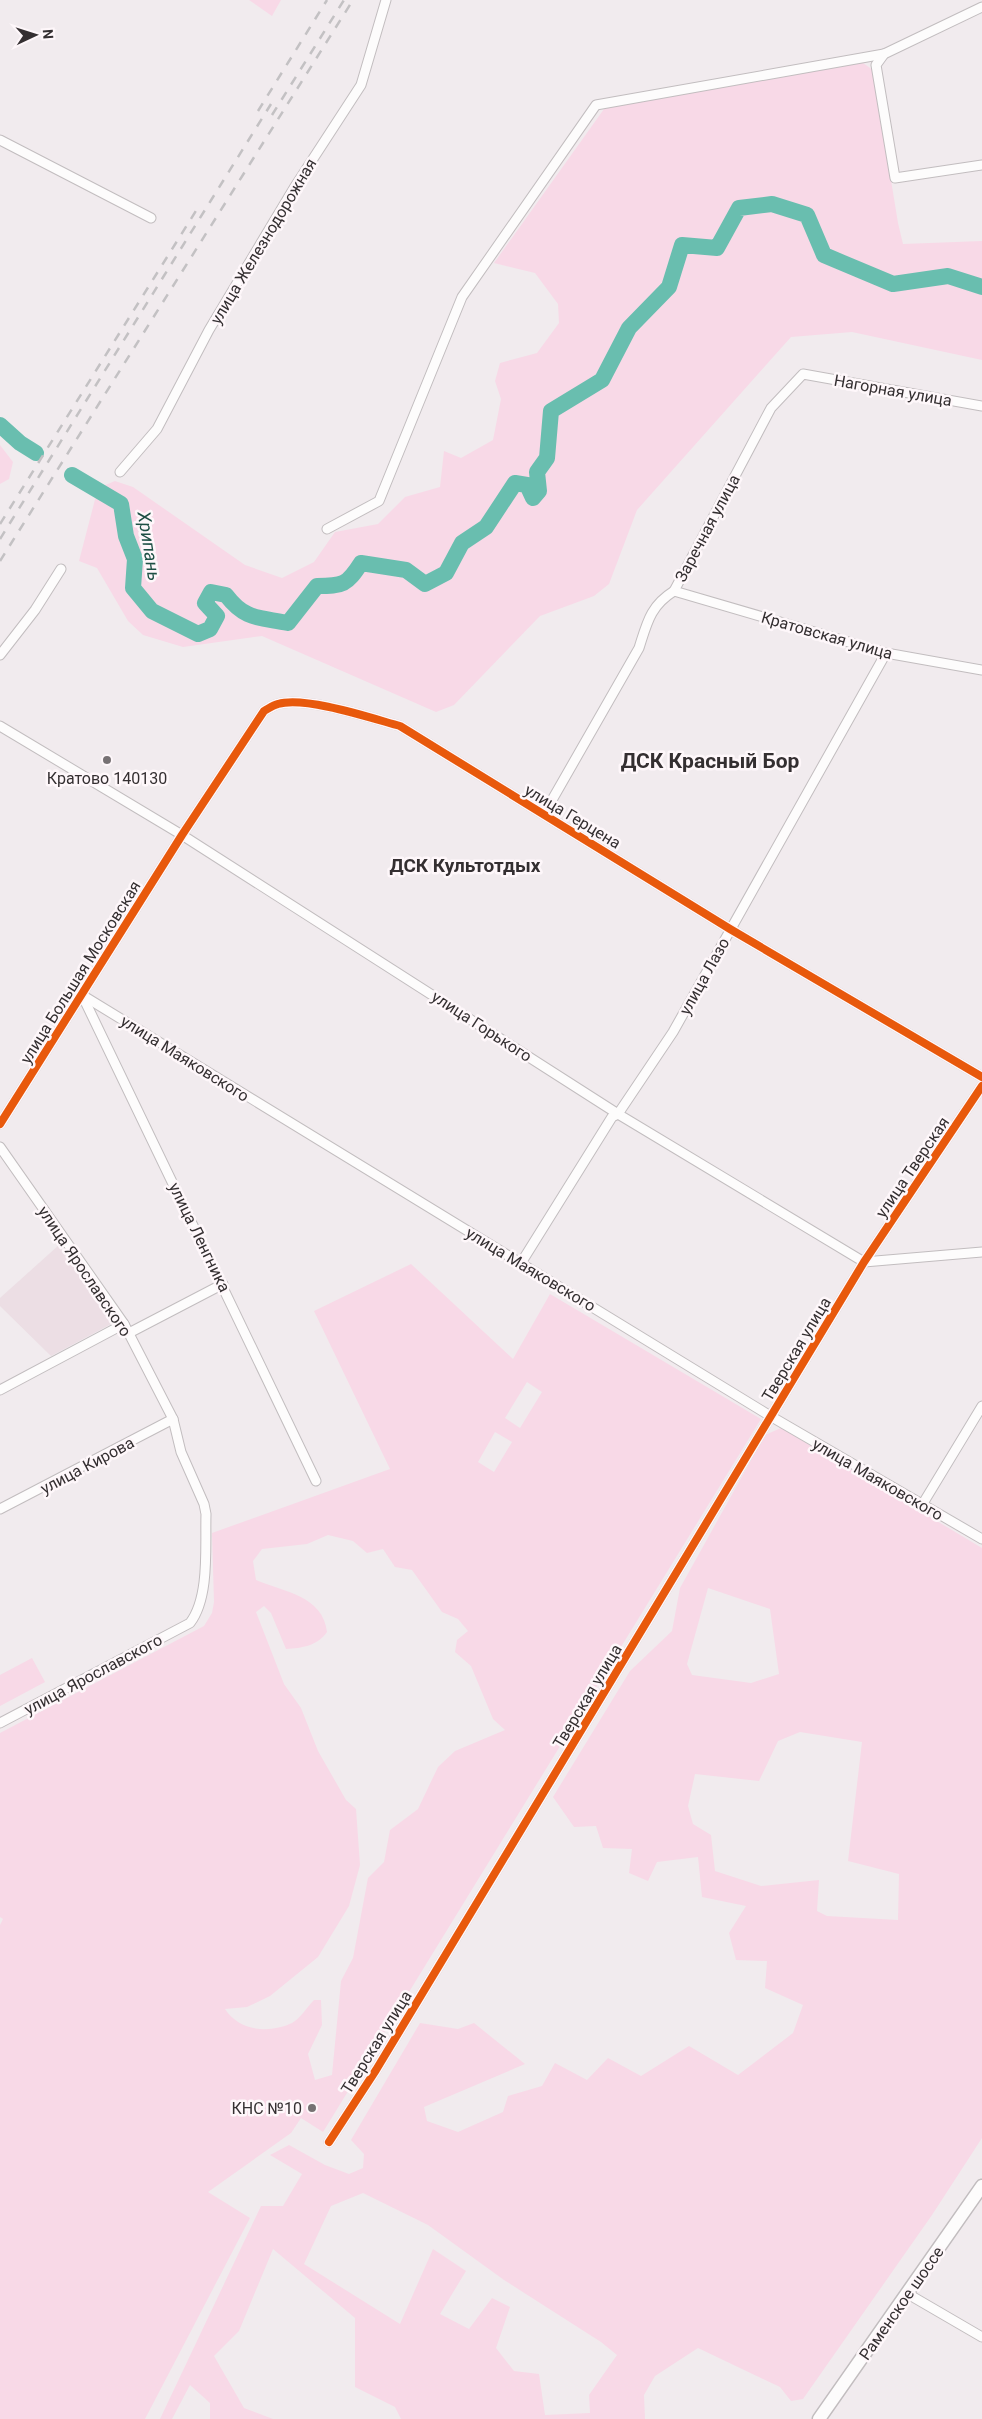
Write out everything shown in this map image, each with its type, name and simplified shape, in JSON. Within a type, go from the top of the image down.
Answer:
[{"type":"main road","name":"Раменское шоссе","points":[[819,2419],[982,2186]]},
{"type":"street","name":"улица Железнодорожная","points":[[120,472],[157,429],[209,330],[294,188],[362,85],[386,0]]},
{"type":"street","points":[[327,529],[379,501],[462,297],[596,105],[884,54],[982,7]]},
{"type":"street","points":[[884,54],[876,65],[896,178],[982,165]]},
{"type":"street","points":[[0,140],[151,218]]},
{"type":"street","name":"Нагорная улица","points":[[803,374],[982,406]]},
{"type":"street","name":"Заречная улица","points":[[544,814],[639,648],[648,621],[660,600],[674,591],[771,408],[803,374]]},
{"type":"street","points":[[0,655],[35,610],[61,569]]},
{"type":"street","name":"Кратовская улица","points":[[674,591],[886,653],[982,670]]},
{"type":"street","name":"улица Лазо","points":[[521,1263],[612,1117],[618,1114],[673,1032],[886,653]]},
{"type":"street","name":"улица Герцена","points":[[182,835],[264,711],[278,704],[299,703],[338,710],[400,726],[730,928],[982,1077]]},
{"type":"street","name":"улица Горького","points":[[0,726],[182,835],[618,1114],[864,1262]]},
{"type":"street","name":"улица Большая Московская","points":[[0,1124],[182,835]]},
{"type":"street","name":"улица Маяковского","points":[[82,995],[772,1417],[982,1539]]},
{"type":"street","name":"улица Ленгника","points":[[82,995],[223,1284],[316,1481]]},
{"type":"street","name":"улица Тверская","points":[[864,1262],[982,1086]]},
{"type":"street","name":"улица Ярославского","points":[[0,1147],[124,1324],[173,1419],[181,1452],[204,1504],[206,1514],[203,1592],[200,1607],[194,1619],[190,1623],[0,1723]]},
{"type":"street","points":[[864,1262],[982,1252]]},
{"type":"street","name":"Тверская улица","points":[[329,2142],[376,2070],[864,1262]]},
{"type":"street","points":[[129,1333],[223,1284]]},
{"type":"street","points":[[0,1390],[124,1324]]},
{"type":"street","points":[[922,1505],[982,1406]]},
{"type":"street","name":"улица Кирова","points":[[0,1509],[173,1419]]},
{"type":"street","points":[[908,2294],[982,2337]]},
{"type":"shaded area","points":[[249,0],[281,0],[272,16]]},
{"type":"shaded area","points":[[863,63],[873,70],[903,244],[982,241],[982,360],[852,332],[791,337],[637,510],[609,584],[594,596],[540,616],[454,705],[436,712],[262,636],[183,647],[143,635],[128,621],[97,568],[79,561],[98,488],[115,481],[133,487],[245,565],[282,578],[314,562],[335,532],[378,524],[405,497],[440,487],[444,451],[461,458],[493,440],[501,399],[495,381],[500,363],[537,353],[559,323],[558,304],[535,273],[494,263],[604,109],[623,103]]},
{"type":"shaded area","points":[[0,445],[13,462],[9,479],[0,484]]},
{"type":"shaded area","points":[[59,1245],[113,1323],[51,1356],[0,1306],[0,1298]]},
{"type":"shaded area","points":[[411,1264],[513,1359],[550,1294],[761,1419],[323,2132],[301,2118],[291,2133],[208,2192],[250,2218],[145,2419],[0,2419],[0,1925],[3,1919],[0,1917],[0,1733],[204,1626],[212,1613],[214,1602],[212,1533],[390,1469],[314,1311]],"holes":[[[527,1382],[542,1392],[520,1428],[505,1418]],[[495,1432],[512,1442],[494,1472],[478,1462]],[[328,1535],[353,1541],[367,1553],[383,1549],[395,1567],[412,1570],[442,1612],[458,1619],[468,1631],[457,1640],[455,1652],[471,1666],[493,1719],[505,1730],[455,1751],[438,1767],[418,1809],[390,1830],[384,1862],[368,1878],[353,1958],[341,1981],[332,2075],[315,2080],[308,2054],[322,2025],[321,2000],[314,2000],[301,2016],[292,2023],[274,2029],[246,2026],[238,2022],[225,2009],[247,2007],[270,1996],[318,1957],[349,1906],[360,1865],[356,1809],[346,1800],[318,1751],[301,1708],[284,1684],[256,1612],[264,1606],[271,1613],[286,1649],[303,1647],[314,1643],[327,1632],[324,1620],[318,1610],[310,1603],[290,1592],[256,1580],[253,1561],[262,1549],[307,1544]]]},
{"type":"shaded area","points":[[781,1428],[982,1548],[982,2138],[932,2215],[803,2399],[791,2401],[780,2387],[698,2348],[655,2376],[644,2395],[645,2419],[401,2419],[395,2407],[355,2387],[355,2318],[273,2249],[239,2331],[214,2356],[244,2408],[273,2419],[210,2419],[210,2403],[190,2385],[172,2419],[160,2419],[261,2206],[283,2206],[302,2174],[270,2155],[289,2145],[325,2165],[349,2174],[363,2168],[364,2154],[351,2140],[420,2023],[458,2029],[474,2023],[525,2064],[424,2107],[427,2121],[458,2132],[503,2112],[508,2096],[542,2086],[555,2063],[587,2080],[608,2058],[641,2076],[689,2046],[738,2075],[793,2033],[803,2005],[765,1988],[767,1961],[736,1960],[729,1933],[746,1906],[702,1897],[698,1857],[657,1862],[648,1881],[629,1873],[632,1849],[603,1848],[596,1826],[574,1827],[553,1797],[630,1671],[672,1631],[680,1588],[765,1435]],"holes":[[[708,1588],[770,1609],[779,1674],[751,1683],[692,1675],[687,1664]],[[800,1732],[862,1742],[848,1861],[899,1874],[898,1920],[827,1916],[817,1911],[819,1880],[761,1886],[715,1871],[711,1835],[693,1824],[688,1806],[695,1774],[759,1781],[778,1741]],[[363,2193],[428,2225],[504,2280],[601,2342],[617,2355],[589,2395],[590,2413],[545,2415],[539,2374],[514,2371],[496,2348],[510,2307],[492,2298],[469,2329],[440,2314],[466,2271],[433,2249],[400,2324],[304,2264],[331,2206]]]},
{"type":"shaded area","points":[[32,1658],[45,1682],[0,1706],[0,1675]]},
{"type":"waterway","name":"Хрипань","points":[[72,475],[121,504],[126,536],[135,559],[133,588],[152,611],[198,634],[210,629],[217,616],[205,603],[211,592],[226,595],[239,609],[253,616],[288,623],[317,586],[333,586],[344,583],[352,576],[361,563],[406,570],[425,584],[446,573],[462,543],[486,527],[515,483],[527,485],[533,498],[539,491],[537,472],[547,458],[551,411],[602,380],[629,328],[669,287],[682,245],[717,248],[739,208],[772,204],[807,215],[824,255],[893,284],[948,276],[982,287]]},
{"type":"waterway","name":"Хрипань","points":[[0,425],[20,443],[36,453]]},
{"type":"railway","points":[[258,111],[327,0]]},
{"type":"railway","points":[[272,115],[344,0]]},
{"type":"railway","points":[[0,561],[353,0]]},
{"type":"railway","points":[[0,539],[271,104]]},
{"type":"railway","points":[[0,524],[199,206]]},
{"type":"cycle path","points":[[0,1124],[182,835],[264,711],[276,705],[290,702],[321,705],[400,726],[730,929],[982,1077]]},
{"type":"cycle path","points":[[329,2142],[376,2070],[864,1262],[982,1086]]},
{"type":"place","name":"Кратово 140130","points":[[107,760]]},
{"type":"place","name":"КНС №10","points":[[312,2108]]},
{"type":"district","name":"ДСК Красный Бор","points":[[710,761]]},
{"type":"district","name":"ДСК Культотдых","points":[[465,865]]}]
